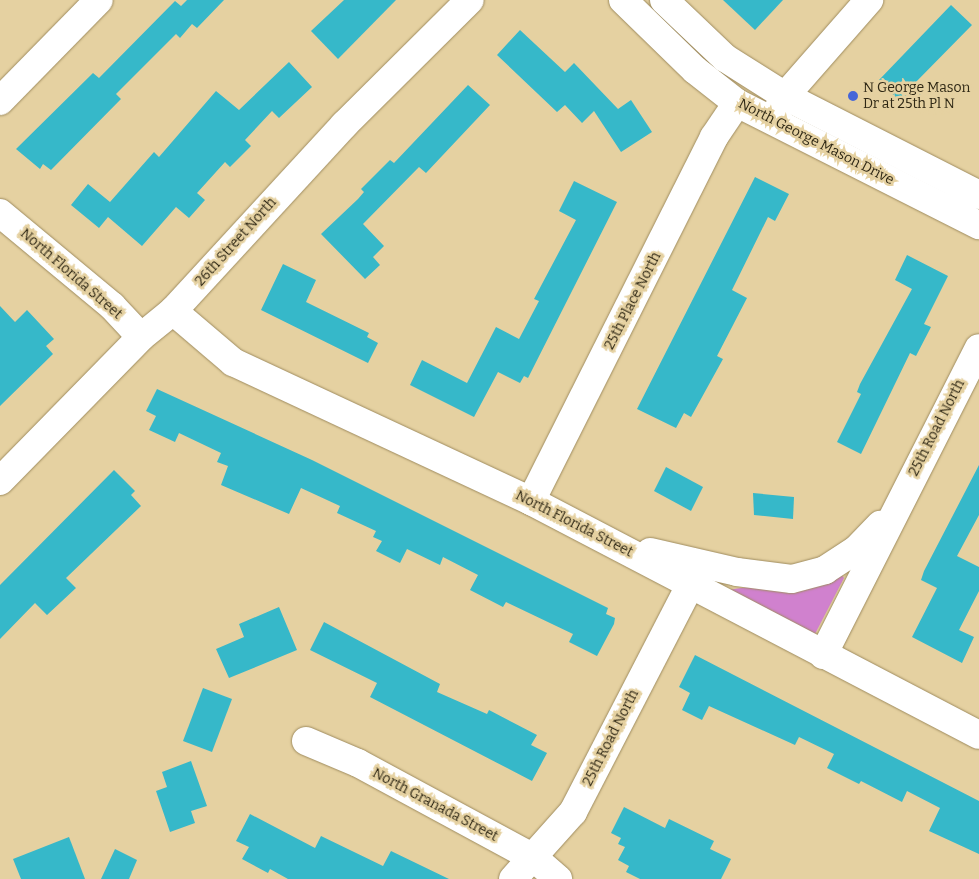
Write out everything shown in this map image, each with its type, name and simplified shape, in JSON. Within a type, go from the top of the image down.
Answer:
[{"type":"street","points":[[0,100],[99,0]]},
{"type":"street","name":"26th Street North","points":[[0,481],[141,337],[173,311],[344,125],[470,0]]},
{"type":"street","name":"North George Mason Drive","points":[[623,0],[695,70],[737,103],[979,225]]},
{"type":"street","name":"North George Mason Drive","points":[[664,0],[725,58],[785,96],[979,195]]},
{"type":"street","points":[[772,120],[785,96],[869,0]]},
{"type":"street","name":"25th Place North","points":[[531,500],[714,137],[737,103]]},
{"type":"street","name":"North Florida Street","points":[[0,213],[112,306],[141,337]]},
{"type":"street","name":"North Florida Street","points":[[173,311],[234,362],[531,500],[823,655],[979,735]]},
{"type":"street","name":"25th Road North","points":[[823,655],[896,508],[979,348]]},
{"type":"street","name":"25th Road North","points":[[626,550],[656,552],[737,572],[792,579],[825,570],[856,550],[896,508]]},
{"type":"street","name":"25th Road North","points":[[513,879],[534,858],[573,812],[691,584]]},
{"type":"street","name":"North Granada Street","points":[[306,741],[358,763],[534,858],[558,879]]},
{"type":"shaded area","points":[[841,574],[844,578],[815,634],[727,590]]},
{"type":"building","points":[[187,0],[224,0],[197,28],[192,24],[180,38],[176,34],[116,94],[121,99],[51,170],[43,164],[40,169],[16,149],[93,73],[99,78],[175,1],[181,6]]},
{"type":"building","points":[[344,0],[396,0],[338,59],[311,31]]},
{"type":"building","points":[[723,0],[783,0],[755,30]]},
{"type":"building","points":[[951,5],[972,25],[912,86],[922,96],[908,110],[879,80]]},
{"type":"building","points":[[520,30],[565,72],[574,63],[618,109],[631,100],[652,132],[621,152],[594,111],[582,123],[565,105],[557,112],[497,55]]},
{"type":"building","points":[[289,62],[312,87],[279,118],[272,111],[245,140],[251,146],[230,167],[225,162],[197,193],[205,200],[189,218],[176,207],[142,246],[108,217],[99,228],[71,205],[88,184],[110,202],[154,152],[159,157],[216,91],[239,110]]},
{"type":"building","points":[[468,85],[490,105],[426,173],[419,167],[363,224],[384,246],[373,257],[380,265],[365,279],[321,234],[358,199],[364,192],[361,189],[390,160],[394,163]]},
{"type":"building","points":[[755,177],[789,194],[775,221],[768,217],[732,290],[747,298],[717,356],[723,359],[691,417],[684,413],[676,428],[637,409]]},
{"type":"building","points":[[574,181],[617,202],[528,378],[524,376],[520,383],[498,372],[474,417],[410,385],[422,360],[467,383],[496,327],[519,339],[539,301],[534,299],[576,220],[559,211]]},
{"type":"building","points":[[907,255],[948,276],[924,324],[931,327],[916,356],[910,353],[861,454],[837,442],[861,394],[857,392],[860,384],[912,289],[895,280]]},
{"type":"building","points":[[283,264],[316,280],[306,302],[369,333],[367,337],[378,343],[368,363],[261,310]]},
{"type":"building","points":[[0,306],[15,322],[27,310],[54,339],[46,346],[53,354],[0,406]]},
{"type":"building","points":[[157,389],[312,460],[608,608],[606,614],[615,618],[614,624],[597,656],[569,642],[573,634],[506,602],[503,607],[470,590],[478,575],[443,557],[440,565],[407,549],[400,563],[376,551],[382,541],[373,537],[376,531],[337,513],[340,506],[301,488],[289,514],[221,485],[228,466],[217,462],[221,453],[179,433],[175,442],[149,430],[156,416],[146,411]]},
{"type":"building","points":[[979,465],[979,515],[957,556],[979,567],[979,591],[959,630],[974,637],[962,663],[912,637],[937,588],[921,580],[924,571]]},
{"type":"building","points":[[666,467],[703,487],[691,511],[654,491]]},
{"type":"building","points":[[114,470],[135,491],[131,495],[141,506],[66,578],[76,588],[47,615],[35,603],[0,639],[0,585]]},
{"type":"building","points":[[753,493],[794,497],[793,519],[754,515]]},
{"type":"building","points":[[279,607],[297,650],[229,678],[216,649],[244,637],[239,624]]},
{"type":"building","points":[[324,622],[440,684],[437,692],[487,714],[489,710],[537,735],[531,745],[547,753],[532,781],[370,697],[377,683],[310,650]]},
{"type":"building","points":[[695,655],[979,801],[979,854],[929,831],[940,808],[907,791],[902,802],[861,781],[859,784],[827,768],[834,754],[799,737],[795,745],[709,706],[702,720],[682,710],[690,693],[679,687]]},
{"type":"building","points":[[203,688],[232,699],[212,752],[183,741]]},
{"type":"building","points":[[191,761],[207,806],[191,811],[195,823],[170,832],[156,791],[167,787],[162,772]]},
{"type":"building","points":[[624,807],[665,828],[669,819],[714,841],[710,849],[731,859],[721,879],[640,879],[626,872],[629,866],[618,860],[625,847],[618,844],[621,838],[611,833]]},
{"type":"building","points":[[250,814],[315,848],[321,836],[383,866],[391,851],[449,879],[288,879],[270,869],[268,873],[242,859],[249,847],[236,841]]},
{"type":"building","points":[[69,837],[85,879],[21,879],[13,859]]},
{"type":"building","points":[[115,849],[137,860],[129,879],[101,879]]},
{"type":"place","name":"N George Mason Dr at 25th Pl N","points":[[853,96]]}]
